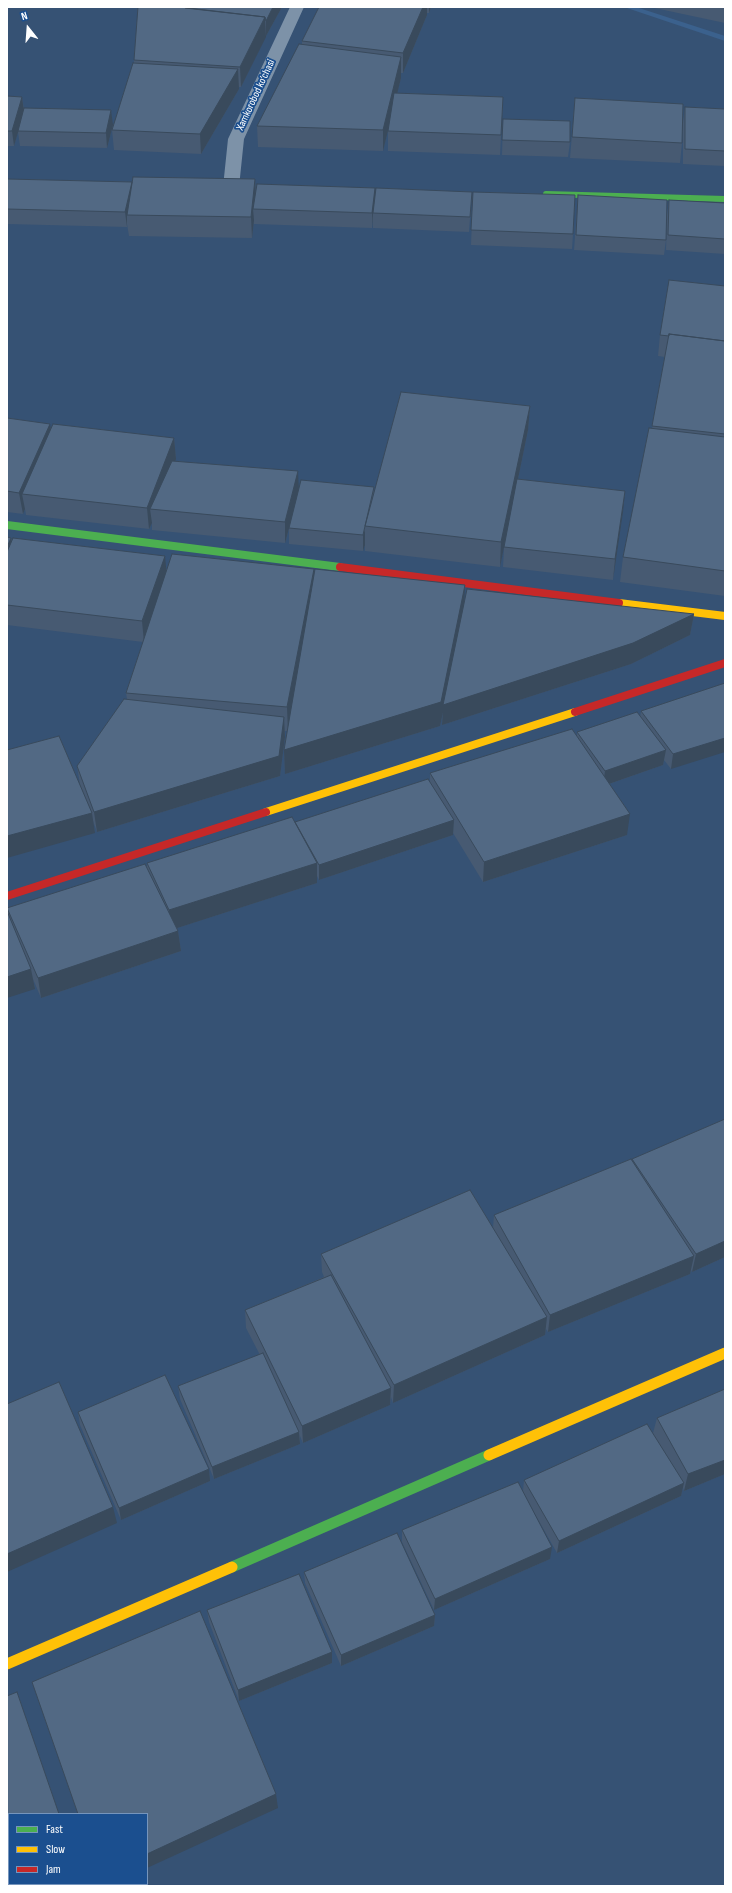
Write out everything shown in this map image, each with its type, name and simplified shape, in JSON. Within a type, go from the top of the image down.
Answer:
[{"type":"street","name":"Xamkorobod ko’chasi","points":[[231,187],[236,139],[297,7]]},
{"type":"street","points":[[534,194],[725,198]]},
{"type":"street","points":[[7,525],[725,616]]},
{"type":"street","points":[[7,896],[725,663]]},
{"type":"street","points":[[7,1664],[725,1353]]},
{"type":"building","points":[[138,7],[180,7],[265,17],[240,67],[134,60]]},
{"type":"building","points":[[273,7],[266,21],[265,17],[185,8]]},
{"type":"building","points":[[319,7],[423,7],[403,53],[302,41]]},
{"type":"building","points":[[299,44],[401,57],[383,130],[257,126]]},
{"type":"building","points":[[133,63],[238,69],[200,134],[112,130]]},
{"type":"building","points":[[394,93],[503,97],[501,135],[388,131]]},
{"type":"building","points":[[7,96],[22,97],[12,131],[7,131]]},
{"type":"building","points":[[575,98],[683,104],[682,143],[572,137]]},
{"type":"building","points":[[685,107],[725,109],[725,151],[685,149]]},
{"type":"building","points":[[24,108],[111,110],[106,133],[18,131]]},
{"type":"building","points":[[503,119],[570,121],[570,142],[502,140]]},
{"type":"building","points":[[133,177],[255,179],[251,217],[127,215]]},
{"type":"building","points":[[7,179],[132,182],[125,212],[7,209]]},
{"type":"building","points":[[257,184],[375,188],[372,213],[253,209]]},
{"type":"building","points":[[376,188],[472,192],[470,217],[373,213]]},
{"type":"building","points":[[473,192],[575,195],[573,234],[471,230]]},
{"type":"building","points":[[578,195],[667,200],[666,240],[576,235]]},
{"type":"building","points":[[669,200],[725,203],[725,239],[668,235]]},
{"type":"building","points":[[669,280],[725,286],[725,341],[669,334],[669,336],[660,335]]},
{"type":"building","points":[[669,334],[725,341],[725,434],[652,426]]},
{"type":"building","points":[[401,392],[530,406],[501,542],[365,526]]},
{"type":"building","points":[[7,418],[50,424],[19,493],[7,491]]},
{"type":"building","points":[[53,424],[174,438],[147,508],[22,494]]},
{"type":"building","points":[[649,428],[725,437],[725,571],[623,557]]},
{"type":"building","points":[[172,461],[298,471],[285,522],[150,509]]},
{"type":"building","points":[[517,479],[625,491],[615,559],[504,547]]},
{"type":"building","points":[[301,480],[374,487],[363,535],[289,528]]},
{"type":"building","points":[[7,537],[11,538],[7,547]]},
{"type":"building","points":[[13,538],[165,556],[142,621],[7,605],[7,552]]},
{"type":"building","points":[[172,554],[314,569],[287,707],[126,693]]},
{"type":"building","points":[[315,569],[465,585],[441,702],[284,750]]},
{"type":"building","points":[[467,589],[694,614],[633,643],[443,705]]},
{"type":"building","points":[[725,683],[725,738],[673,754],[641,711]]},
{"type":"building","points":[[124,699],[284,717],[279,756],[94,812],[77,766]]},
{"type":"building","points":[[637,712],[666,750],[605,771],[577,732]]},
{"type":"building","points":[[572,729],[630,814],[484,862],[430,773]]},
{"type":"building","points":[[59,736],[92,813],[7,836],[7,750]]},
{"type":"building","points":[[428,779],[454,820],[319,865],[295,822]]},
{"type":"building","points":[[292,817],[317,863],[169,910],[147,863]]},
{"type":"building","points":[[145,864],[178,931],[38,978],[7,908]]},
{"type":"building","points":[[7,911],[31,969],[7,977]]},
{"type":"building","points":[[725,1119],[725,1241],[696,1254],[632,1159]]},
{"type":"building","points":[[631,1159],[694,1256],[550,1315],[494,1215]]},
{"type":"building","points":[[470,1190],[547,1317],[394,1385],[321,1254]]},
{"type":"building","points":[[331,1275],[391,1388],[302,1426],[245,1310]]},
{"type":"building","points":[[263,1353],[299,1432],[212,1467],[178,1386]]},
{"type":"building","points":[[165,1375],[209,1469],[119,1508],[78,1412]]},
{"type":"building","points":[[59,1382],[113,1507],[7,1554],[7,1404]]},
{"type":"building","points":[[725,1389],[725,1460],[688,1474],[657,1418]]},
{"type":"building","points":[[647,1424],[684,1483],[559,1541],[524,1480]]},
{"type":"building","points":[[518,1482],[552,1547],[435,1599],[402,1530]]},
{"type":"building","points":[[397,1533],[435,1615],[341,1655],[304,1572]]},
{"type":"building","points":[[299,1574],[332,1652],[238,1690],[207,1610]]},
{"type":"building","points":[[200,1611],[276,1794],[148,1854],[148,1813],[78,1813],[32,1682]]},
{"type":"building","points":[[17,1692],[59,1813],[8,1813],[7,1871],[7,1696]]},
{"type":"waterway","points":[[628,7],[725,39]]},
{"type":"traffic: fast","points":[[546,194],[725,199]]},
{"type":"traffic: fast","points":[[7,525],[340,567]]},
{"type":"traffic: fast","points":[[232,1567],[489,1455]]},
{"type":"traffic: slow","points":[[619,603],[725,616]]},
{"type":"traffic: slow","points":[[266,812],[575,712]]},
{"type":"traffic: slow","points":[[489,1455],[725,1353]]},
{"type":"traffic: slow","points":[[7,1664],[232,1567]]},
{"type":"traffic: jam","points":[[340,567],[619,603]]},
{"type":"traffic: jam","points":[[575,712],[725,663]]},
{"type":"traffic: jam","points":[[7,896],[266,812]]}]
